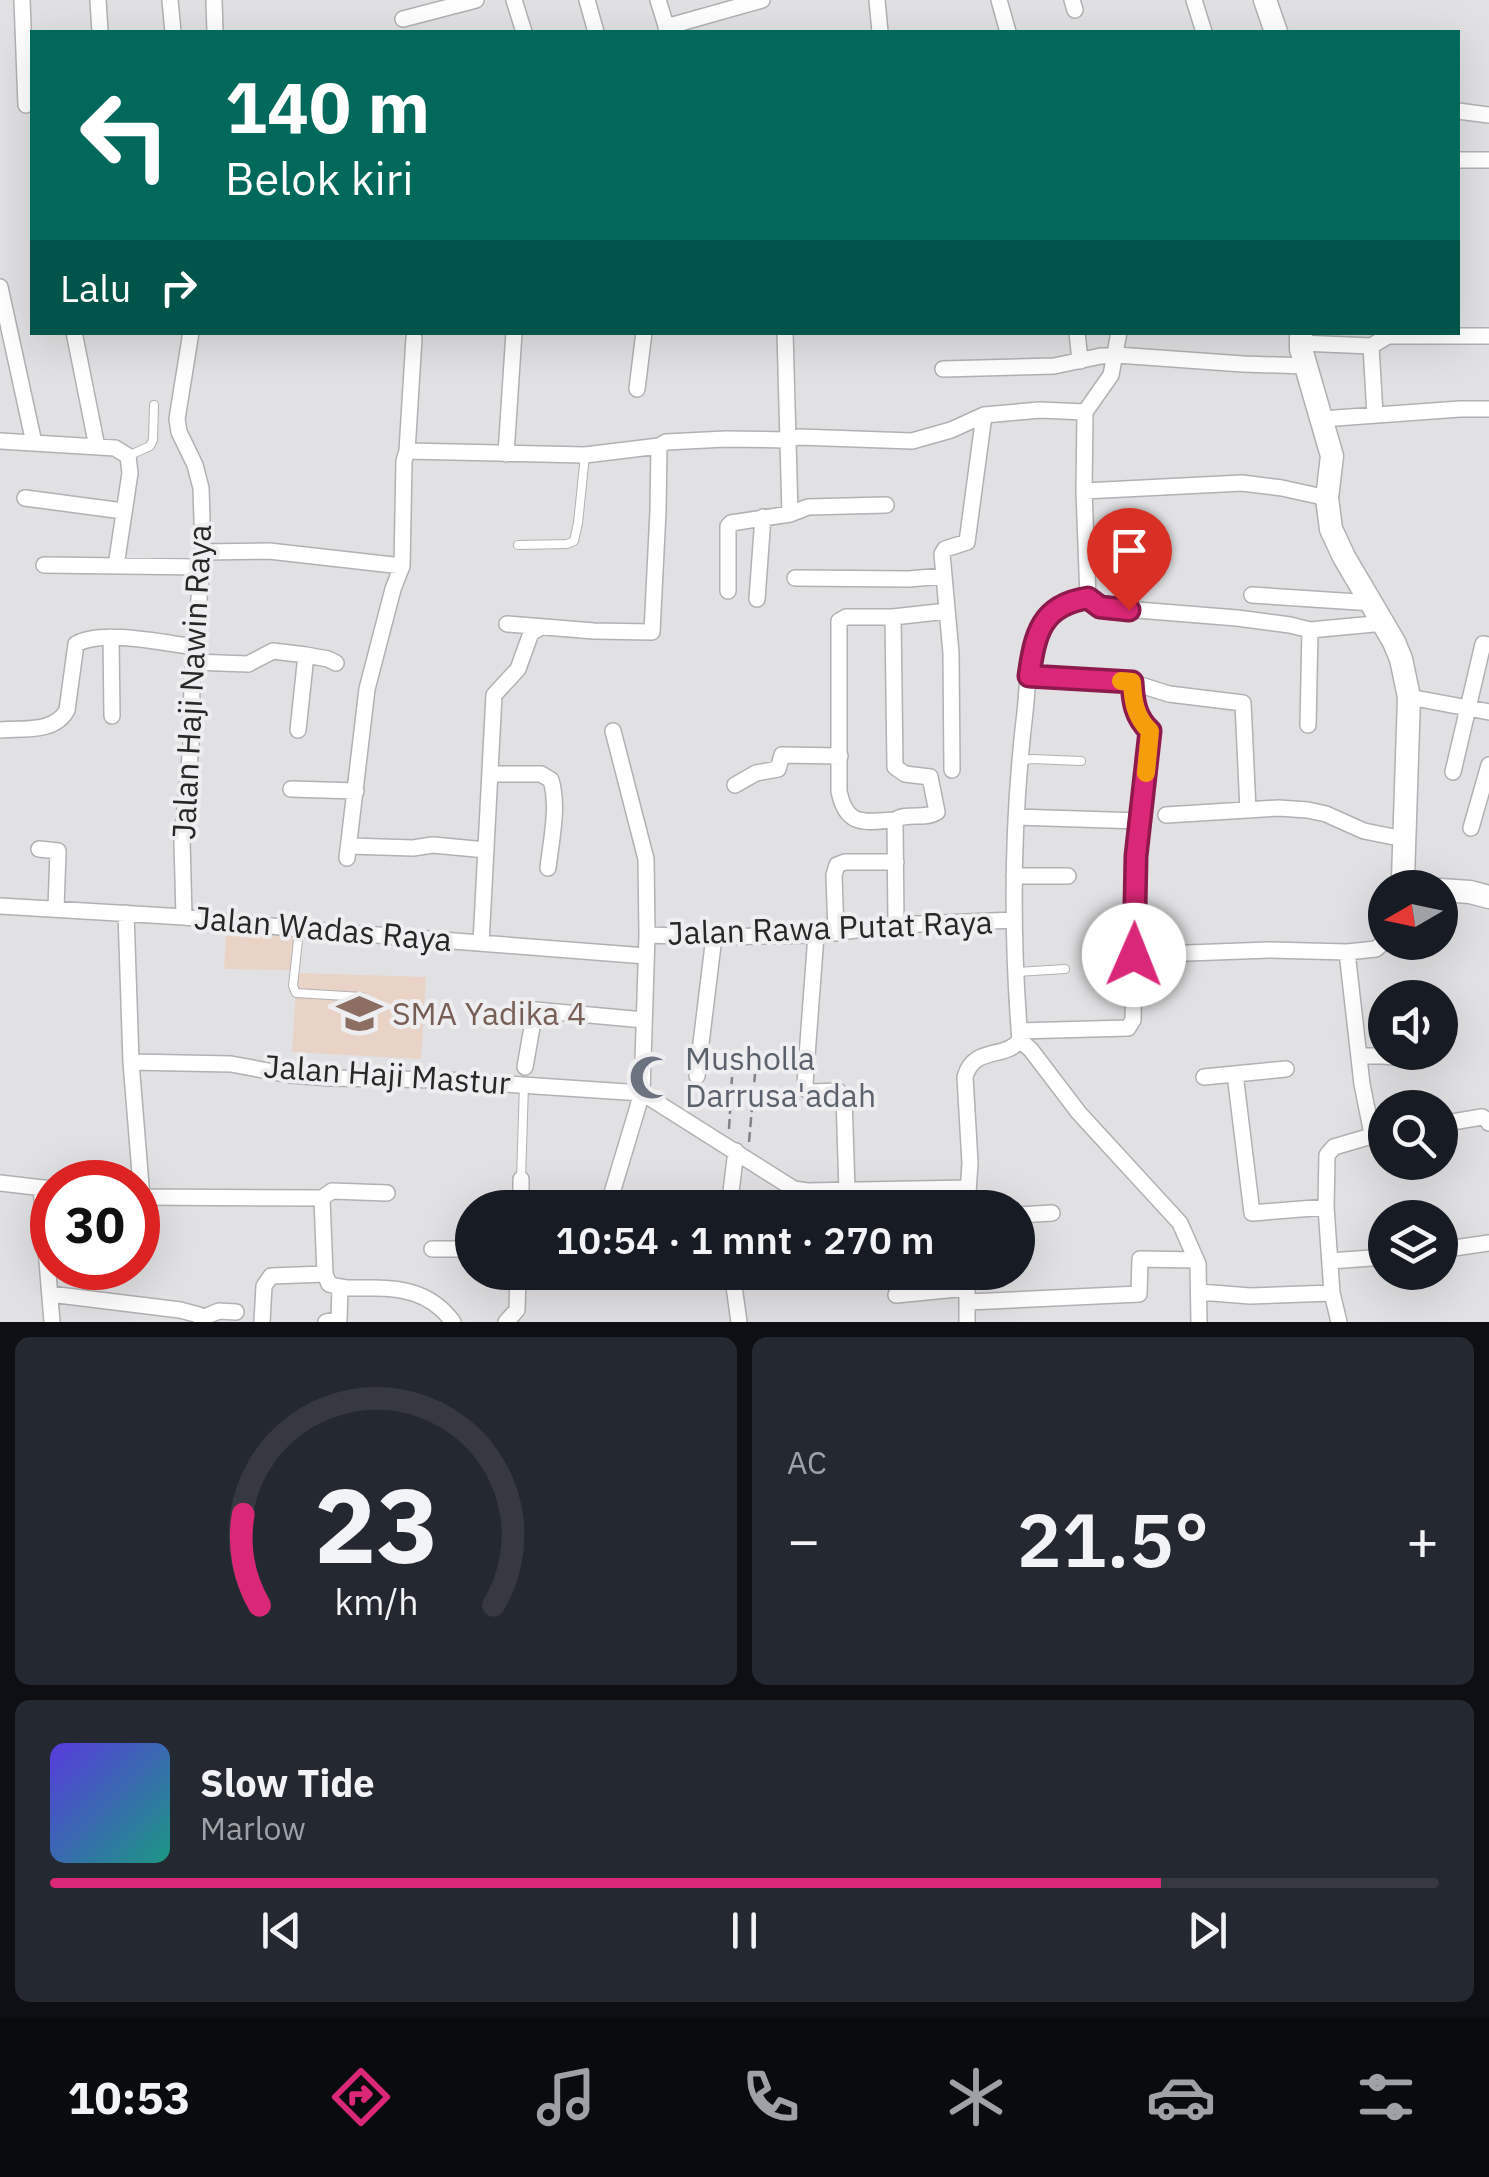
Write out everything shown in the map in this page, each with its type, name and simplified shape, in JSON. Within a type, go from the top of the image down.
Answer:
[{"type":"street","points":[[22,0],[26,104]]},
{"type":"street","points":[[98,0],[100,30]]},
{"type":"street","points":[[170,0],[172,30]]},
{"type":"street","points":[[214,0],[215,30]]},
{"type":"street","points":[[403,19],[476,0]]},
{"type":"street","points":[[514,0],[523,30]]},
{"type":"street","points":[[587,0],[595,30]]},
{"type":"street","points":[[658,0],[667,30],[762,0]]},
{"type":"street","points":[[877,0],[880,30]]},
{"type":"street","points":[[999,0],[1007,30]]},
{"type":"street","points":[[1194,0],[1203,30]]},
{"type":"street","points":[[1265,0],[1275,30]]},
{"type":"street","points":[[1460,111],[1489,115]]},
{"type":"street","points":[[1460,160],[1489,160]]},
{"type":"street","points":[[0,288],[34,442]]},
{"type":"street","points":[[75,335],[97,446]]},
{"type":"street","name":"Jalan Haji Nawin Raya","points":[[184,917],[182,840],[202,560],[201,488],[177,419],[191,335]]},
{"type":"street","points":[[506,454],[514,335]]},
{"type":"street","points":[[637,389],[644,335]]},
{"type":"street","points":[[786,335],[790,514]]},
{"type":"street","points":[[1077,335],[1080,362]]},
{"type":"street","points":[[1088,598],[1085,412],[1111,375],[1119,335]]},
{"type":"street","points":[[1404,870],[1409,697],[1401,659],[1338,544],[1328,513],[1332,456],[1300,338],[1371,346],[1388,336],[1489,336]]},
{"type":"street","points":[[414,338],[402,566],[367,689],[348,852],[433,844],[486,850]]},
{"type":"street","points":[[1371,346],[1375,414]]},
{"type":"street","points":[[943,369],[1054,366],[1116,355],[1306,366]]},
{"type":"street","points":[[1322,419],[1489,409]]},
{"type":"street","points":[[407,452],[585,455],[666,442],[800,437],[912,442],[984,416],[1040,410],[1085,412]]},
{"type":"street","points":[[952,770],[951,652],[943,551],[967,542],[984,416]]},
{"type":"street","points":[[0,441],[115,448],[128,456],[130,473],[116,566]]},
{"type":"street","points":[[508,624],[652,632],[659,446]]},
{"type":"street","points":[[1084,491],[1242,483],[1327,498]]},
{"type":"street","points":[[25,498],[123,510]]},
{"type":"street","points":[[728,591],[728,526],[734,522],[790,514],[808,507],[886,505]]},
{"type":"street","points":[[757,599],[762,518]]},
{"type":"street","points":[[44,565],[116,566],[269,551],[402,566]]},
{"type":"street","points":[[794,578],[943,576]]},
{"type":"street","points":[[1252,595],[1379,613]]},
{"type":"street","points":[[816,935],[804,1083],[812,1092],[838,1091],[844,1097],[847,1190],[968,1188],[968,1068],[974,1060],[1014,1048],[1020,1035],[1014,920],[1019,761],[1035,640],[1046,618],[1070,601],[1088,598],[1100,607],[1237,618],[1310,630],[1379,613]]},
{"type":"street","points":[[900,616],[895,767],[906,774],[930,776],[936,812],[895,820],[858,820],[844,810],[839,791],[839,621],[846,616],[946,611]]},
{"type":"street","points":[[481,943],[494,695],[518,668],[531,633],[540,627]]},
{"type":"street","points":[[1308,725],[1310,630]]},
{"type":"street","points":[[111,637],[112,716]]},
{"type":"street","points":[[0,730],[47,726],[62,719],[76,644],[80,640],[111,637],[248,664],[273,651],[328,659],[336,664]]},
{"type":"street","points":[[1453,772],[1484,644],[1489,645]]},
{"type":"street","points":[[298,730],[306,655]]},
{"type":"street","points":[[1029,676],[1132,682],[1169,694],[1243,703],[1248,810]]},
{"type":"street","points":[[1020,1035],[1128,1028],[1133,1020],[1136,856],[1150,731],[1134,706],[1132,682]]},
{"type":"street","points":[[1409,697],[1489,712]]},
{"type":"street","points":[[612,731],[646,858],[647,936],[642,1093],[613,1190]]},
{"type":"street","points":[[735,785],[756,773],[778,769],[782,755],[840,756]]},
{"type":"street","points":[[1471,828],[1489,765]]},
{"type":"street","points":[[490,774],[542,774],[551,780],[554,816],[548,868]]},
{"type":"street","points":[[291,790],[356,791]]},
{"type":"street","points":[[1166,815],[1278,808],[1316,811],[1364,830],[1404,839]]},
{"type":"street","points":[[1016,816],[1140,821]]},
{"type":"street","points":[[895,820],[896,925]]},
{"type":"street","points":[[39,850],[58,851],[56,909]]},
{"type":"street","points":[[836,932],[837,865],[896,862]]},
{"type":"street","points":[[1014,876],[1068,876]]},
{"type":"street","points":[[1458,891],[1489,897]]},
{"type":"street","name":"Jalan Wadas Raya","points":[[0,906],[184,917],[646,956]]},
{"type":"street","points":[[126,913],[137,1160]]},
{"type":"street","name":"Jalan Rawa Putat Raya","points":[[647,936],[816,935],[896,925],[1014,920]]},
{"type":"street","points":[[697,1076],[714,937]]},
{"type":"street","points":[[1134,955],[1368,950]]},
{"type":"street","points":[[1347,952],[1359,1056],[1368,1091]]},
{"type":"street","points":[[525,1066],[536,1010],[644,1020]]},
{"type":"street","points":[[1020,1035],[1079,1113],[1180,1223],[1196,1260],[1199,1322]]},
{"type":"street","points":[[1359,1056],[1368,1056]]},
{"type":"street","name":"Jalan Haji Mastur","points":[[131,1062],[230,1064],[329,1078],[524,1084],[642,1093]]},
{"type":"street","points":[[1204,1077],[1286,1069]]},
{"type":"street","points":[[1235,1074],[1252,1213],[1326,1207]]},
{"type":"street","points":[[642,1093],[782,1183],[800,1190]]},
{"type":"street","points":[[1458,1121],[1482,1118],[1489,1123]]},
{"type":"street","points":[[1339,1322],[1332,1293],[1327,1156],[1334,1146],[1368,1136]]},
{"type":"street","points":[[732,1190],[737,1152]]},
{"type":"street","points":[[521,1190],[522,1178]]},
{"type":"street","points":[[0,1183],[30,1186]]},
{"type":"street","points":[[160,1198],[322,1198],[332,1191],[387,1192]]},
{"type":"street","points":[[322,1198],[325,1274],[329,1284],[418,1294],[436,1304],[453,1322]]},
{"type":"street","points":[[1035,1214],[1052,1213]]},
{"type":"street","points":[[1458,1247],[1489,1242]]},
{"type":"street","points":[[432,1249],[455,1249]]},
{"type":"street","points":[[1330,1261],[1368,1258]]},
{"type":"street","points":[[1024,1290],[1139,1294],[1140,1260],[1196,1260]]},
{"type":"street","points":[[262,1322],[264,1286],[271,1276],[325,1274]]},
{"type":"street","points":[[326,1322],[339,1319],[340,1288]]},
{"type":"street","points":[[50,1290],[52,1322]]},
{"type":"street","points":[[506,1322],[517,1310],[518,1290]]},
{"type":"street","points":[[734,1290],[739,1322]]},
{"type":"street","points":[[896,1295],[947,1290]]},
{"type":"street","points":[[967,1290],[967,1322]]},
{"type":"street","points":[[1200,1292],[1250,1296],[1332,1293]]},
{"type":"street","points":[[50,1294],[180,1310],[195,1313],[202,1320],[218,1311],[236,1312]]},
{"type":"lane","points":[[128,456],[150,446],[154,404]]},
{"type":"lane","points":[[518,545],[567,544],[574,540],[585,455]]},
{"type":"lane","points":[[1019,761],[1080,761]]},
{"type":"lane","points":[[300,929],[293,986],[296,993],[362,997]]},
{"type":"lane","points":[[1016,972],[1065,969]]},
{"type":"lane","points":[[522,1178],[524,1084]]},
{"type":"path","points":[[737,1152],[756,1074]]},
{"type":"path","points":[[732,1076],[737,1152]]},
{"type":"shaded area","points":[[227,925],[294,930],[290,970],[224,969]]},
{"type":"shaded area","name":"SMA Yadika 4","points":[[297,973],[426,977],[421,1059],[292,1052]]},
{"type":"slow traffic","points":[[1121,681],[1132,682],[1134,706],[1150,731],[1146,773]]},
{"type":"place","name":"SMA Yadika 4","points":[[359,1014]]},
{"type":"place","name":"Musholla Darrusa'adah","points":[[652,1077]]},
{"type":"route","points":[[1129,610],[1100,607],[1088,598],[1057,608],[1038,633],[1029,676],[1132,682],[1134,706],[1150,731],[1136,856],[1134,955]]}]
